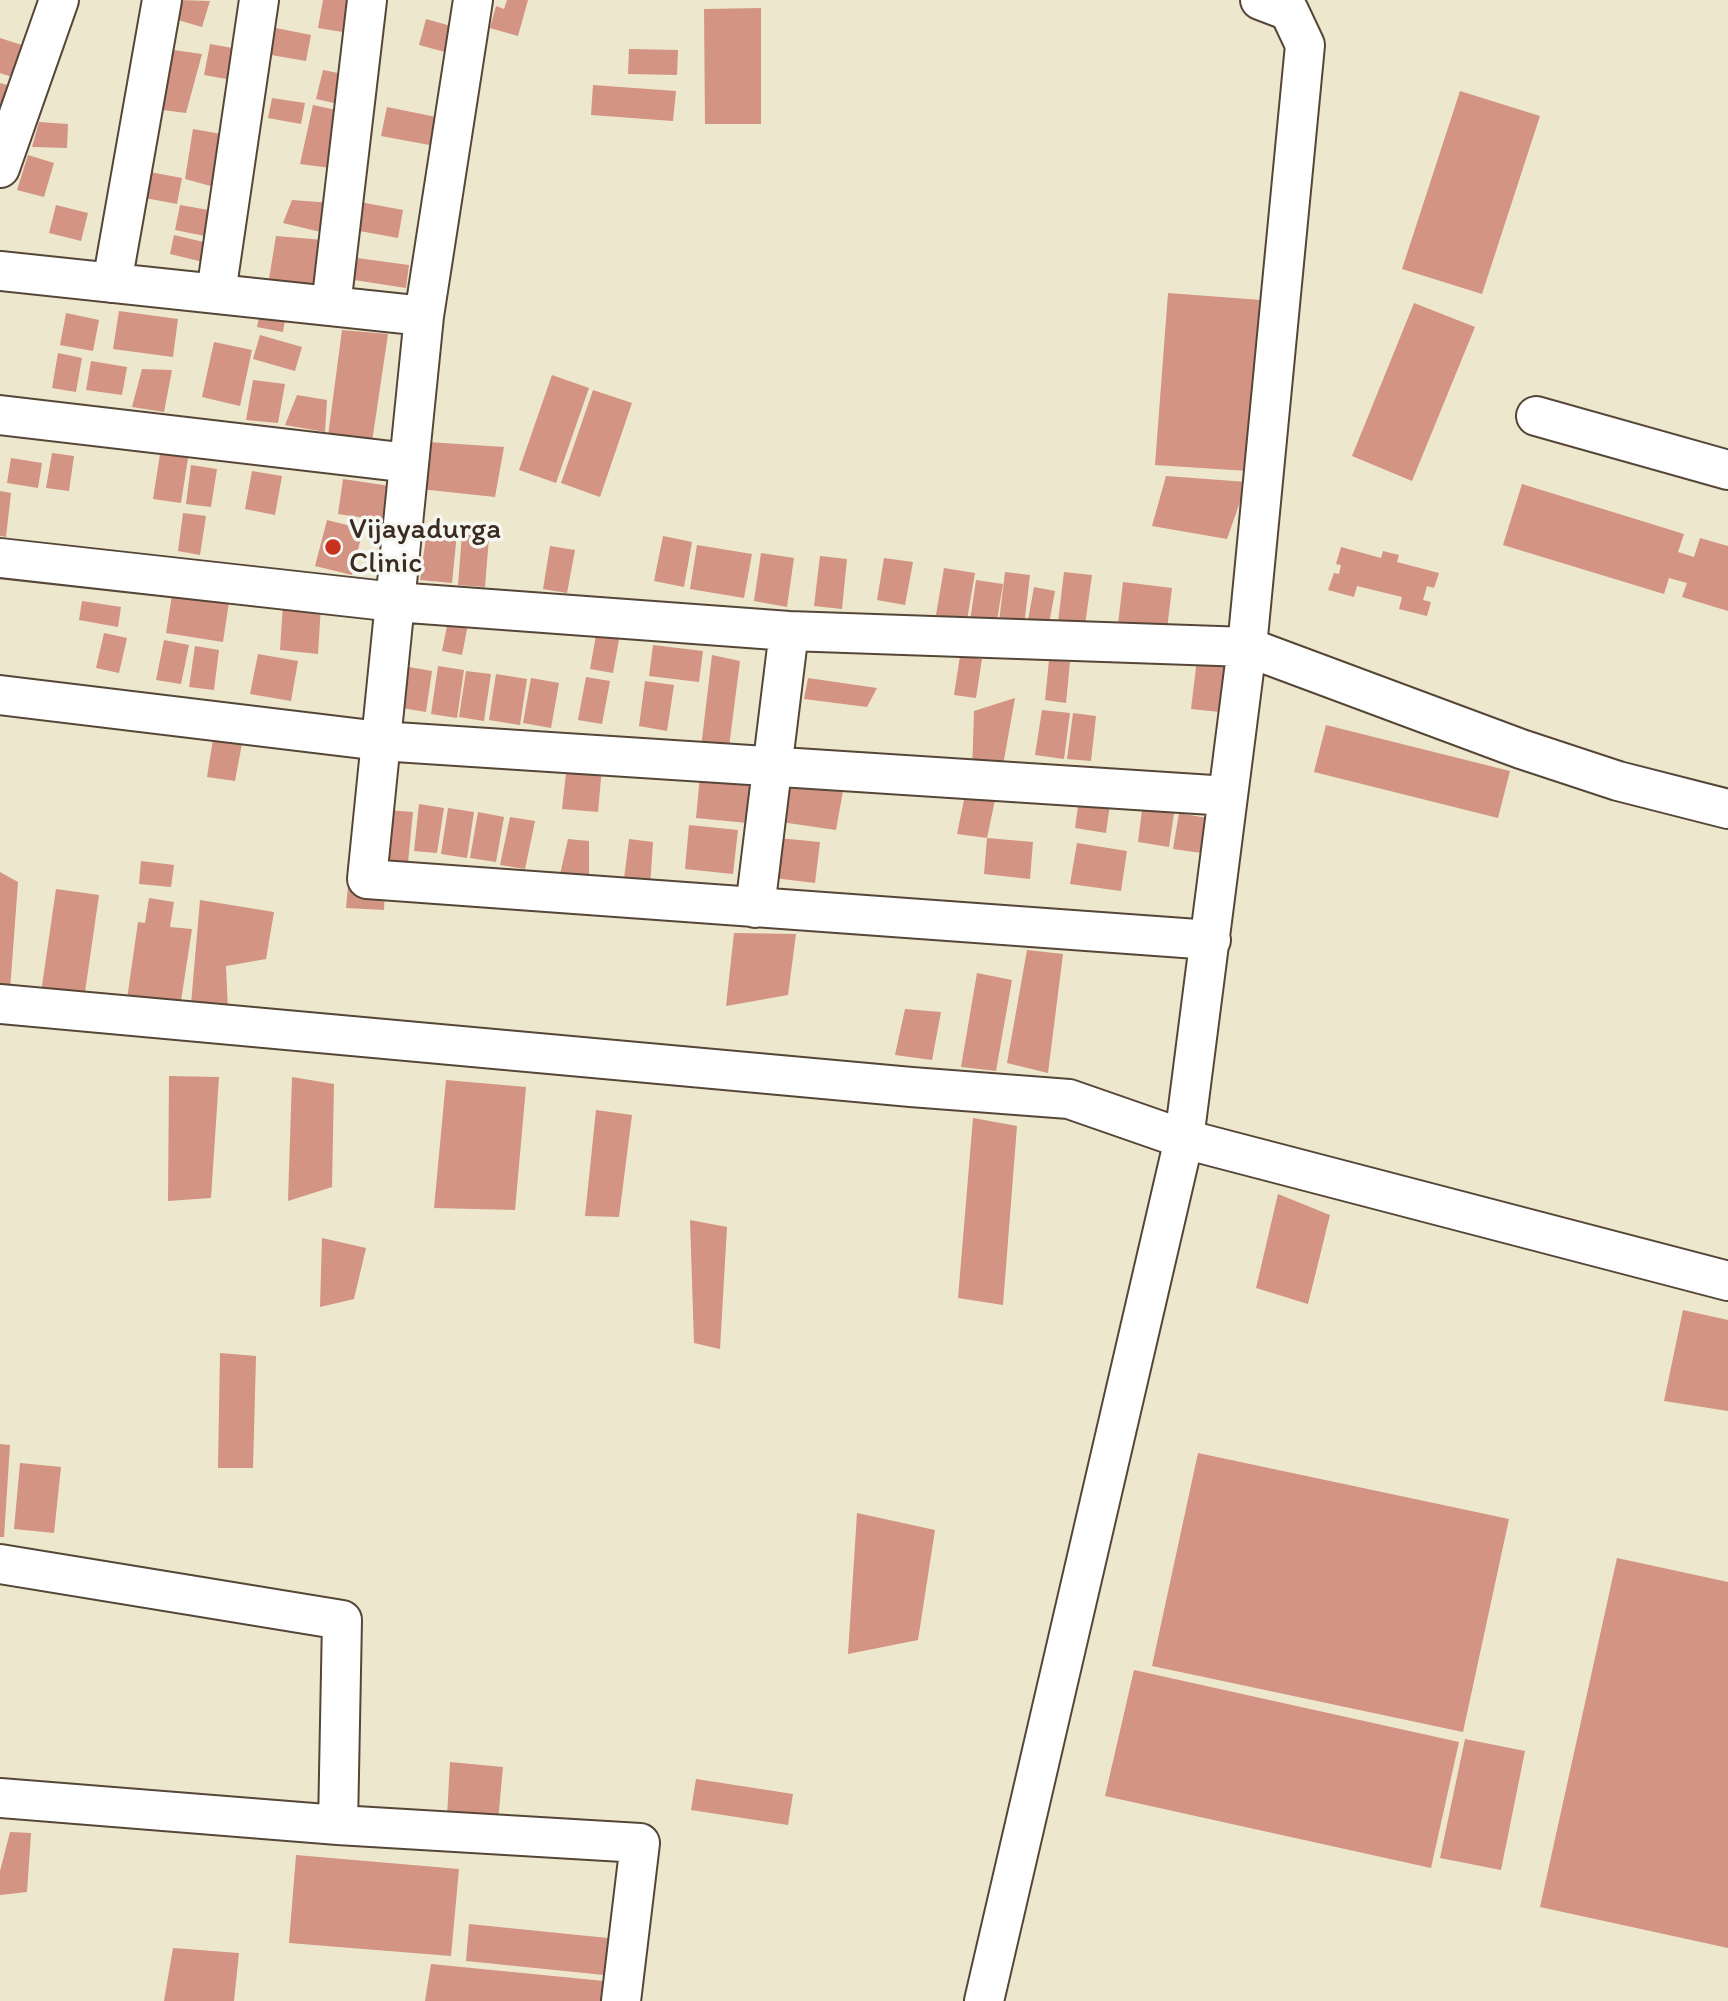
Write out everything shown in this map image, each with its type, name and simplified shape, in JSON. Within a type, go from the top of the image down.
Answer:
[{"type":"street","points":[[0,168],[59,0]]},
{"type":"street","points":[[112,283],[162,0]]},
{"type":"street","points":[[216,293],[259,0]]},
{"type":"street","points":[[331,306],[367,0]]},
{"type":"street","points":[[472,0],[424,316],[367,879],[1211,940]]},
{"type":"street","points":[[984,2001],[1184,1139],[1247,647],[1305,45],[1289,11],[1260,0]]},
{"type":"street","points":[[0,271],[424,316]]},
{"type":"street","points":[[0,415],[409,463]]},
{"type":"street","points":[[1536,416],[1728,470]]},
{"type":"street","points":[[0,558],[395,602],[789,631],[1247,647],[1521,749],[1618,781],[1728,809]]},
{"type":"street","points":[[755,908],[789,631]]},
{"type":"street","points":[[0,695],[380,741],[1228,796]]},
{"type":"street","points":[[0,1004],[897,1086],[1069,1099],[1184,1139],[1728,1281]]},
{"type":"street","points":[[0,1564],[342,1620],[338,1825]]},
{"type":"street","points":[[0,1798],[338,1825],[640,1843],[621,2001]]},
{"type":"building","points":[[177,0],[210,1],[202,27],[171,18]]},
{"type":"building","points":[[323,0],[359,0],[355,34],[318,28]]},
{"type":"building","points":[[507,0],[528,0],[518,36],[490,28],[496,6],[504,9]]},
{"type":"building","points":[[761,8],[761,124],[705,124],[704,9]]},
{"type":"building","points":[[426,19],[451,26],[445,52],[419,45]]},
{"type":"building","points":[[276,28],[311,35],[306,61],[271,55]]},
{"type":"building","points":[[0,38],[22,45],[12,77],[0,73]]},
{"type":"building","points":[[210,44],[238,49],[232,80],[204,75]]},
{"type":"building","points":[[166,49],[202,54],[186,113],[155,109]]},
{"type":"building","points":[[629,49],[678,50],[677,75],[628,74]]},
{"type":"building","points":[[323,70],[354,76],[347,106],[316,99]]},
{"type":"building","points":[[0,83],[15,87],[8,111],[0,108]]},
{"type":"building","points":[[593,85],[676,91],[673,121],[591,115]]},
{"type":"building","points":[[1460,91],[1540,116],[1482,294],[1402,269]]},
{"type":"building","points":[[272,98],[305,103],[301,124],[268,118]]},
{"type":"building","points":[[313,105],[346,112],[338,169],[300,164]]},
{"type":"building","points":[[387,107],[441,118],[435,146],[381,136]]},
{"type":"building","points":[[39,122],[68,124],[67,148],[32,147]]},
{"type":"building","points":[[193,129],[227,135],[218,188],[185,179]]},
{"type":"building","points":[[28,155],[54,163],[44,197],[17,190]]},
{"type":"building","points":[[150,172],[182,178],[177,204],[145,198]]},
{"type":"building","points":[[292,200],[332,203],[329,234],[283,223]]},
{"type":"building","points":[[360,202],[403,210],[398,238],[354,230]]},
{"type":"building","points":[[56,205],[88,213],[81,241],[49,233]]},
{"type":"building","points":[[180,205],[220,212],[215,238],[175,230]]},
{"type":"building","points":[[174,235],[212,244],[207,263],[170,254]]},
{"type":"building","points":[[276,236],[324,240],[312,288],[268,285]]},
{"type":"building","points":[[357,258],[409,265],[406,288],[354,280]]},
{"type":"building","points":[[1168,293],[1261,300],[1248,471],[1155,465]]},
{"type":"building","points":[[1414,303],[1475,327],[1412,481],[1352,456]]},
{"type":"building","points":[[261,308],[286,314],[283,332],[257,327]]},
{"type":"building","points":[[119,311],[178,319],[173,357],[113,349]]},
{"type":"building","points":[[66,313],[99,320],[93,351],[60,345]]},
{"type":"building","points":[[342,330],[388,334],[372,442],[328,436]]},
{"type":"building","points":[[260,335],[302,347],[295,371],[253,359]]},
{"type":"building","points":[[214,342],[252,350],[240,406],[202,397]]},
{"type":"building","points":[[58,353],[82,358],[76,392],[52,388]]},
{"type":"building","points":[[91,361],[127,367],[122,395],[86,390]]},
{"type":"building","points":[[142,369],[172,370],[164,412],[132,407]]},
{"type":"building","points":[[552,375],[589,388],[556,483],[519,470]]},
{"type":"building","points":[[253,380],[285,384],[278,423],[246,420]]},
{"type":"building","points":[[593,390],[632,403],[600,497],[561,483]]},
{"type":"building","points":[[297,395],[327,400],[325,432],[285,425]]},
{"type":"building","points":[[428,442],[504,447],[495,497],[420,489]]},
{"type":"building","points":[[52,453],[74,456],[69,491],[46,488]]},
{"type":"building","points":[[160,454],[188,458],[181,503],[153,499]]},
{"type":"building","points":[[11,458],[42,463],[38,488],[7,483]]},
{"type":"building","points":[[191,465],[217,469],[211,507],[186,504]]},
{"type":"building","points":[[252,471],[282,476],[275,515],[245,509]]},
{"type":"building","points":[[1166,476],[1247,482],[1227,539],[1152,526]]},
{"type":"building","points":[[343,479],[390,486],[385,521],[338,514]]},
{"type":"building","points":[[1522,484],[1684,534],[1678,552],[1694,557],[1700,538],[1728,546],[1728,611],[1682,597],[1687,583],[1669,578],[1664,594],[1503,545]]},
{"type":"building","points":[[0,491],[11,493],[6,537],[0,536]]},
{"type":"building","points":[[183,513],[206,516],[200,555],[178,551]]},
{"type":"building","points":[[327,520],[363,529],[352,575],[315,566]]},
{"type":"building","points":[[427,530],[457,533],[452,583],[420,580]]},
{"type":"building","points":[[462,534],[489,537],[485,587],[458,585]]},
{"type":"building","points":[[663,536],[692,542],[684,587],[654,581]]},
{"type":"building","points":[[697,545],[752,554],[744,598],[690,589]]},
{"type":"building","points":[[550,546],[575,550],[567,593],[543,589]]},
{"type":"building","points":[[1341,547],[1381,558],[1383,551],[1399,555],[1397,562],[1439,573],[1434,588],[1427,586],[1423,600],[1431,602],[1427,616],[1399,609],[1402,597],[1357,586],[1354,597],[1328,590],[1334,573],[1339,574],[1341,565],[1336,564]]},
{"type":"building","points":[[761,553],[794,558],[787,607],[754,601]]},
{"type":"building","points":[[820,556],[847,559],[842,609],[814,606]]},
{"type":"building","points":[[884,558],[913,562],[905,605],[877,600]]},
{"type":"building","points":[[944,568],[975,573],[967,620],[936,615]]},
{"type":"building","points":[[1005,572],[1030,575],[1024,626],[999,622]]},
{"type":"building","points":[[1064,572],[1092,575],[1085,625],[1058,622]]},
{"type":"building","points":[[976,580],[1003,584],[996,626],[970,621]]},
{"type":"building","points":[[1123,582],[1172,588],[1167,629],[1118,624]]},
{"type":"building","points":[[1034,587],[1055,591],[1049,624],[1028,620]]},
{"type":"building","points":[[172,595],[229,602],[223,642],[166,633]]},
{"type":"building","points":[[82,601],[121,607],[118,627],[79,620]]},
{"type":"building","points":[[283,603],[321,605],[318,654],[280,650]]},
{"type":"building","points":[[448,621],[468,624],[462,655],[442,651]]},
{"type":"building","points":[[597,630],[620,634],[613,673],[590,669]]},
{"type":"building","points":[[104,633],[127,638],[119,673],[96,668]]},
{"type":"building","points":[[164,640],[189,645],[181,684],[156,680]]},
{"type":"building","points":[[653,645],[703,651],[699,682],[649,676]]},
{"type":"building","points":[[195,646],[219,650],[214,690],[189,687]]},
{"type":"building","points":[[258,654],[298,661],[291,701],[250,694]]},
{"type":"building","points":[[712,655],[740,661],[729,747],[701,748]]},
{"type":"building","points":[[960,656],[982,659],[976,698],[954,695]]},
{"type":"building","points":[[1197,659],[1227,663],[1220,712],[1191,709]]},
{"type":"building","points":[[1049,660],[1070,662],[1066,703],[1045,700]]},
{"type":"building","points":[[438,666],[464,670],[457,718],[431,714]]},
{"type":"building","points":[[409,667],[432,671],[426,712],[402,708]]},
{"type":"building","points":[[466,671],[491,674],[484,721],[459,717]]},
{"type":"building","points":[[496,674],[527,679],[520,725],[489,720]]},
{"type":"building","points":[[586,677],[610,681],[602,724],[578,720]]},
{"type":"building","points":[[531,678],[559,683],[551,728],[523,723]]},
{"type":"building","points":[[808,678],[877,688],[867,707],[804,699]]},
{"type":"building","points":[[645,681],[674,685],[667,731],[639,726]]},
{"type":"building","points":[[1015,698],[1002,771],[972,773],[974,711]]},
{"type":"building","points":[[1042,710],[1070,713],[1064,759],[1035,755]]},
{"type":"building","points":[[1073,713],[1096,716],[1091,761],[1067,759]]},
{"type":"building","points":[[1326,725],[1510,771],[1498,818],[1314,772]]},
{"type":"building","points":[[214,733],[243,738],[235,781],[207,777]]},
{"type":"building","points":[[567,764],[602,767],[598,812],[562,809]]},
{"type":"building","points":[[700,775],[752,779],[747,823],[696,818]]},
{"type":"building","points":[[787,782],[843,791],[836,830],[781,822]]},
{"type":"building","points":[[1080,792],[1111,797],[1106,833],[1075,828]]},
{"type":"building","points":[[965,795],[995,800],[987,838],[957,834]]},
{"type":"building","points":[[1143,802],[1175,807],[1169,847],[1138,842]]},
{"type":"building","points":[[419,804],[444,808],[437,853],[414,851]]},
{"type":"building","points":[[448,808],[474,812],[467,858],[441,854]]},
{"type":"building","points":[[387,810],[413,812],[408,863],[381,861]]},
{"type":"building","points":[[478,812],[504,817],[496,862],[470,858]]},
{"type":"building","points":[[1179,813],[1207,818],[1202,853],[1173,849]]},
{"type":"building","points":[[510,817],[535,821],[525,869],[500,865]]},
{"type":"building","points":[[689,825],[738,830],[733,874],[685,869]]},
{"type":"building","points":[[778,838],[820,842],[815,883],[774,878]]},
{"type":"building","points":[[987,838],[1033,842],[1030,879],[984,874]]},
{"type":"building","points":[[568,839],[589,841],[589,885],[559,879]]},
{"type":"building","points":[[629,839],[653,842],[650,887],[623,887]]},
{"type":"building","points":[[1077,843],[1127,851],[1121,891],[1070,884]]},
{"type":"building","points":[[141,861],[174,865],[171,887],[139,884]]},
{"type":"building","points":[[0,872],[18,882],[10,990],[0,990]]},
{"type":"building","points":[[348,886],[385,887],[384,910],[346,908]]},
{"type":"building","points":[[56,889],[99,895],[84,999],[41,993]]},
{"type":"building","points":[[149,898],[174,902],[170,927],[192,929],[179,1014],[126,1006],[138,922],[145,923]]},
{"type":"building","points":[[200,900],[274,912],[266,959],[226,966],[228,1011],[191,1004]]},
{"type":"building","points":[[734,933],[796,934],[788,995],[726,1006]]},
{"type":"building","points":[[1027,950],[1063,954],[1048,1073],[1007,1063]]},
{"type":"building","points":[[977,973],[1012,980],[996,1071],[961,1067]]},
{"type":"building","points":[[905,1009],[941,1012],[932,1060],[895,1055]]},
{"type":"building","points":[[169,1076],[219,1077],[211,1198],[168,1201]]},
{"type":"building","points":[[292,1077],[334,1084],[332,1187],[288,1201]]},
{"type":"building","points":[[446,1080],[526,1087],[515,1210],[434,1208]]},
{"type":"building","points":[[596,1110],[632,1115],[619,1217],[585,1216]]},
{"type":"building","points":[[973,1118],[1017,1126],[1003,1305],[958,1298]]},
{"type":"building","points":[[1278,1194],[1330,1215],[1308,1304],[1256,1288]]},
{"type":"building","points":[[690,1220],[727,1227],[720,1349],[694,1343]]},
{"type":"building","points":[[322,1238],[366,1248],[354,1299],[320,1307]]},
{"type":"building","points":[[1683,1310],[1728,1320],[1728,1411],[1664,1401]]},
{"type":"building","points":[[220,1353],[256,1356],[253,1468],[218,1468]]},
{"type":"building","points":[[0,1444],[10,1445],[4,1537],[0,1537]]},
{"type":"building","points":[[1198,1453],[1509,1519],[1463,1732],[1152,1666]]},
{"type":"building","points":[[20,1463],[61,1467],[54,1533],[14,1529]]},
{"type":"building","points":[[857,1513],[935,1530],[918,1640],[848,1654]]},
{"type":"building","points":[[1617,1558],[1728,1582],[1728,1948],[1540,1907]]},
{"type":"building","points":[[1134,1670],[1459,1742],[1431,1868],[1105,1796]]},
{"type":"building","points":[[1465,1739],[1525,1751],[1501,1870],[1440,1858]]},
{"type":"building","points":[[450,1762],[503,1767],[498,1821],[447,1817]]},
{"type":"building","points":[[696,1779],[793,1794],[788,1825],[691,1810]]},
{"type":"building","points":[[10,1832],[31,1833],[27,1892],[0,1895],[0,1871]]},
{"type":"building","points":[[296,1855],[459,1869],[451,1956],[289,1943]]},
{"type":"building","points":[[469,1924],[608,1938],[604,1975],[466,1961]]},
{"type":"building","points":[[173,1948],[239,1953],[234,2001],[164,2001]]},
{"type":"building","points":[[431,1964],[604,1981],[603,2001],[425,2001]]},
{"type":"place","name":"Vijayadurga Clinic","points":[[333,547]]}]
